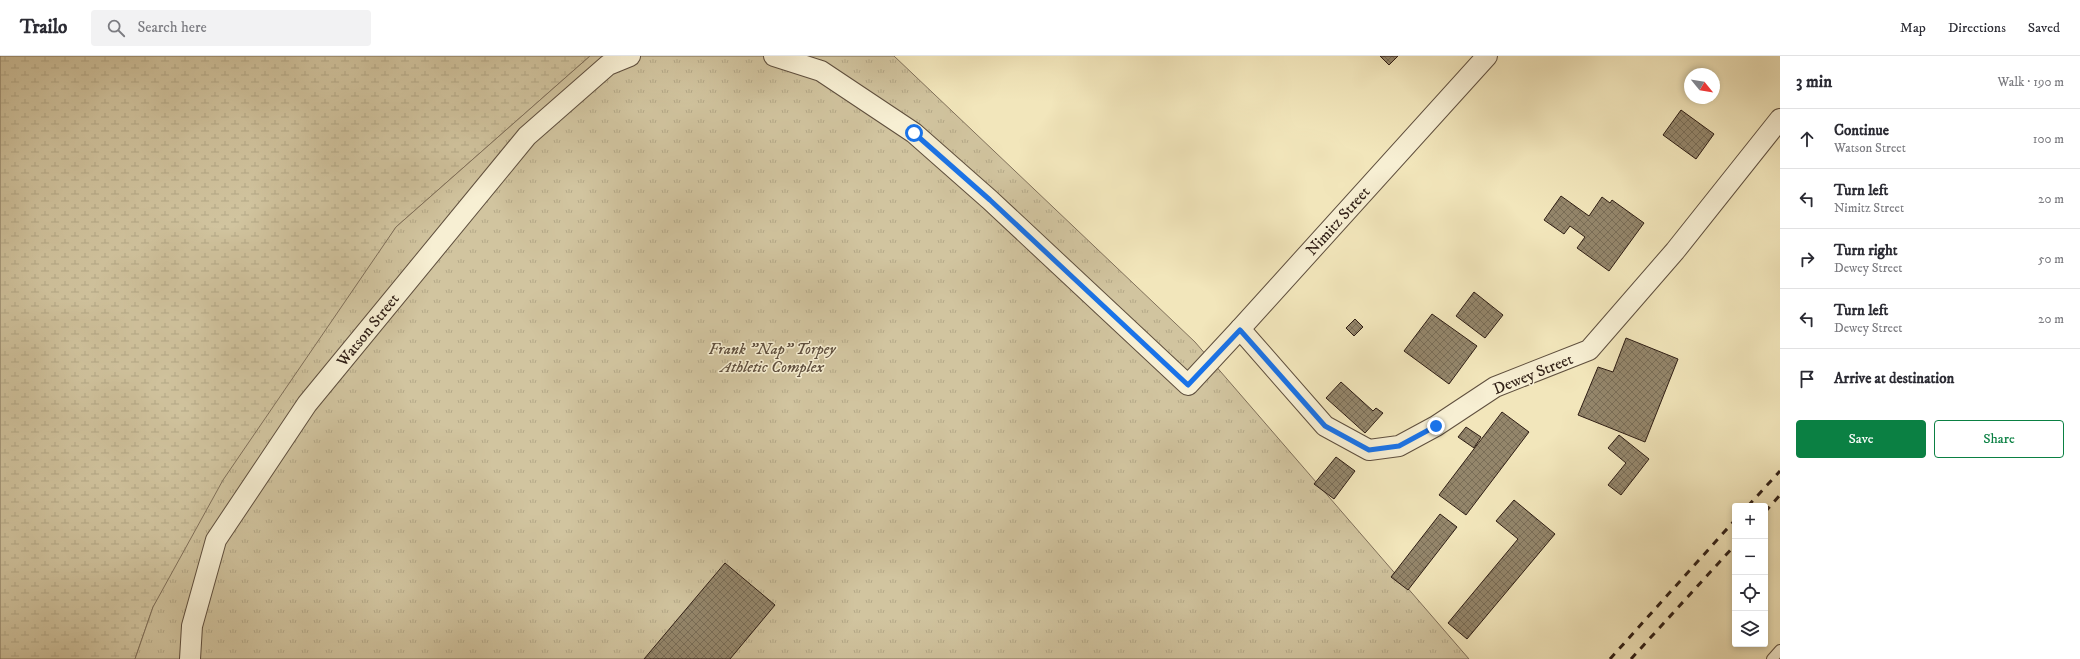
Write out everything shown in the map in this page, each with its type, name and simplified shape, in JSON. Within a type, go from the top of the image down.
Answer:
[{"type":"street","name":"Watson Street","points":[[190,659],[192,626],[216,540],[307,404],[527,136],[608,65],[630,56]]},
{"type":"street","name":"Nimitz Street","points":[[774,56],[821,71],[914,133],[990,200],[1188,385],[1240,330],[1487,56]]},
{"type":"street","name":"Dewey Street","points":[[1240,330],[1325,426],[1369,450],[1399,446],[1436,426],[1495,387],[1589,350],[1675,251],[1780,119]]},
{"type":"lane","points":[[1772,659],[1780,650]]},
{"type":"green space","points":[[0,56],[590,56],[396,227],[153,607],[135,659],[0,659]]},
{"type":"green space","name":"Frank \"Nap\" Torpey Athletic Complex","points":[[590,56],[894,56],[1195,342],[1469,659],[135,659],[153,607],[223,480],[396,227]]},
{"type":"building","points":[[1380,56],[1398,56],[1389,65]]},
{"type":"building","points":[[1681,110],[1714,134],[1696,159],[1663,135]]},
{"type":"building","points":[[1561,196],[1589,216],[1602,197],[1610,203],[1612,200],[1644,223],[1609,271],[1577,248],[1585,237],[1570,226],[1564,234],[1544,220]]},
{"type":"building","points":[[1474,292],[1503,315],[1485,338],[1456,316]]},
{"type":"building","points":[[1432,314],[1477,346],[1449,384],[1404,351]]},
{"type":"building","points":[[1355,319],[1363,327],[1354,336],[1346,328]]},
{"type":"building","points":[[1626,338],[1678,359],[1645,442],[1578,415],[1598,367],[1613,372]]},
{"type":"building","points":[[1341,382],[1373,411],[1376,408],[1383,413],[1365,433],[1326,398]]},
{"type":"building","points":[[1502,412],[1529,432],[1466,515],[1439,495]]},
{"type":"building","points":[[1466,427],[1481,437],[1474,448],[1458,437]]},
{"type":"building","points":[[1619,435],[1649,459],[1621,495],[1608,485],[1626,463],[1608,448]]},
{"type":"building","points":[[1336,457],[1355,471],[1334,499],[1314,484]]},
{"type":"building","points":[[1514,500],[1555,534],[1467,639],[1448,623],[1518,539],[1496,521]]},
{"type":"building","points":[[1440,514],[1457,527],[1408,590],[1391,577]]},
{"type":"building","points":[[725,563],[775,605],[730,659],[644,659]]},
{"type":"railway","points":[[1751,503],[1780,471]]},
{"type":"railway","points":[[1768,509],[1780,495]]},
{"type":"railway","points":[[1610,659],[1732,523]]},
{"type":"railway","points":[[1631,659],[1732,548]]},
{"type":"route","points":[[914,133],[990,200],[1188,385],[1240,330],[1325,426],[1369,450],[1399,446],[1436,426]]}]
